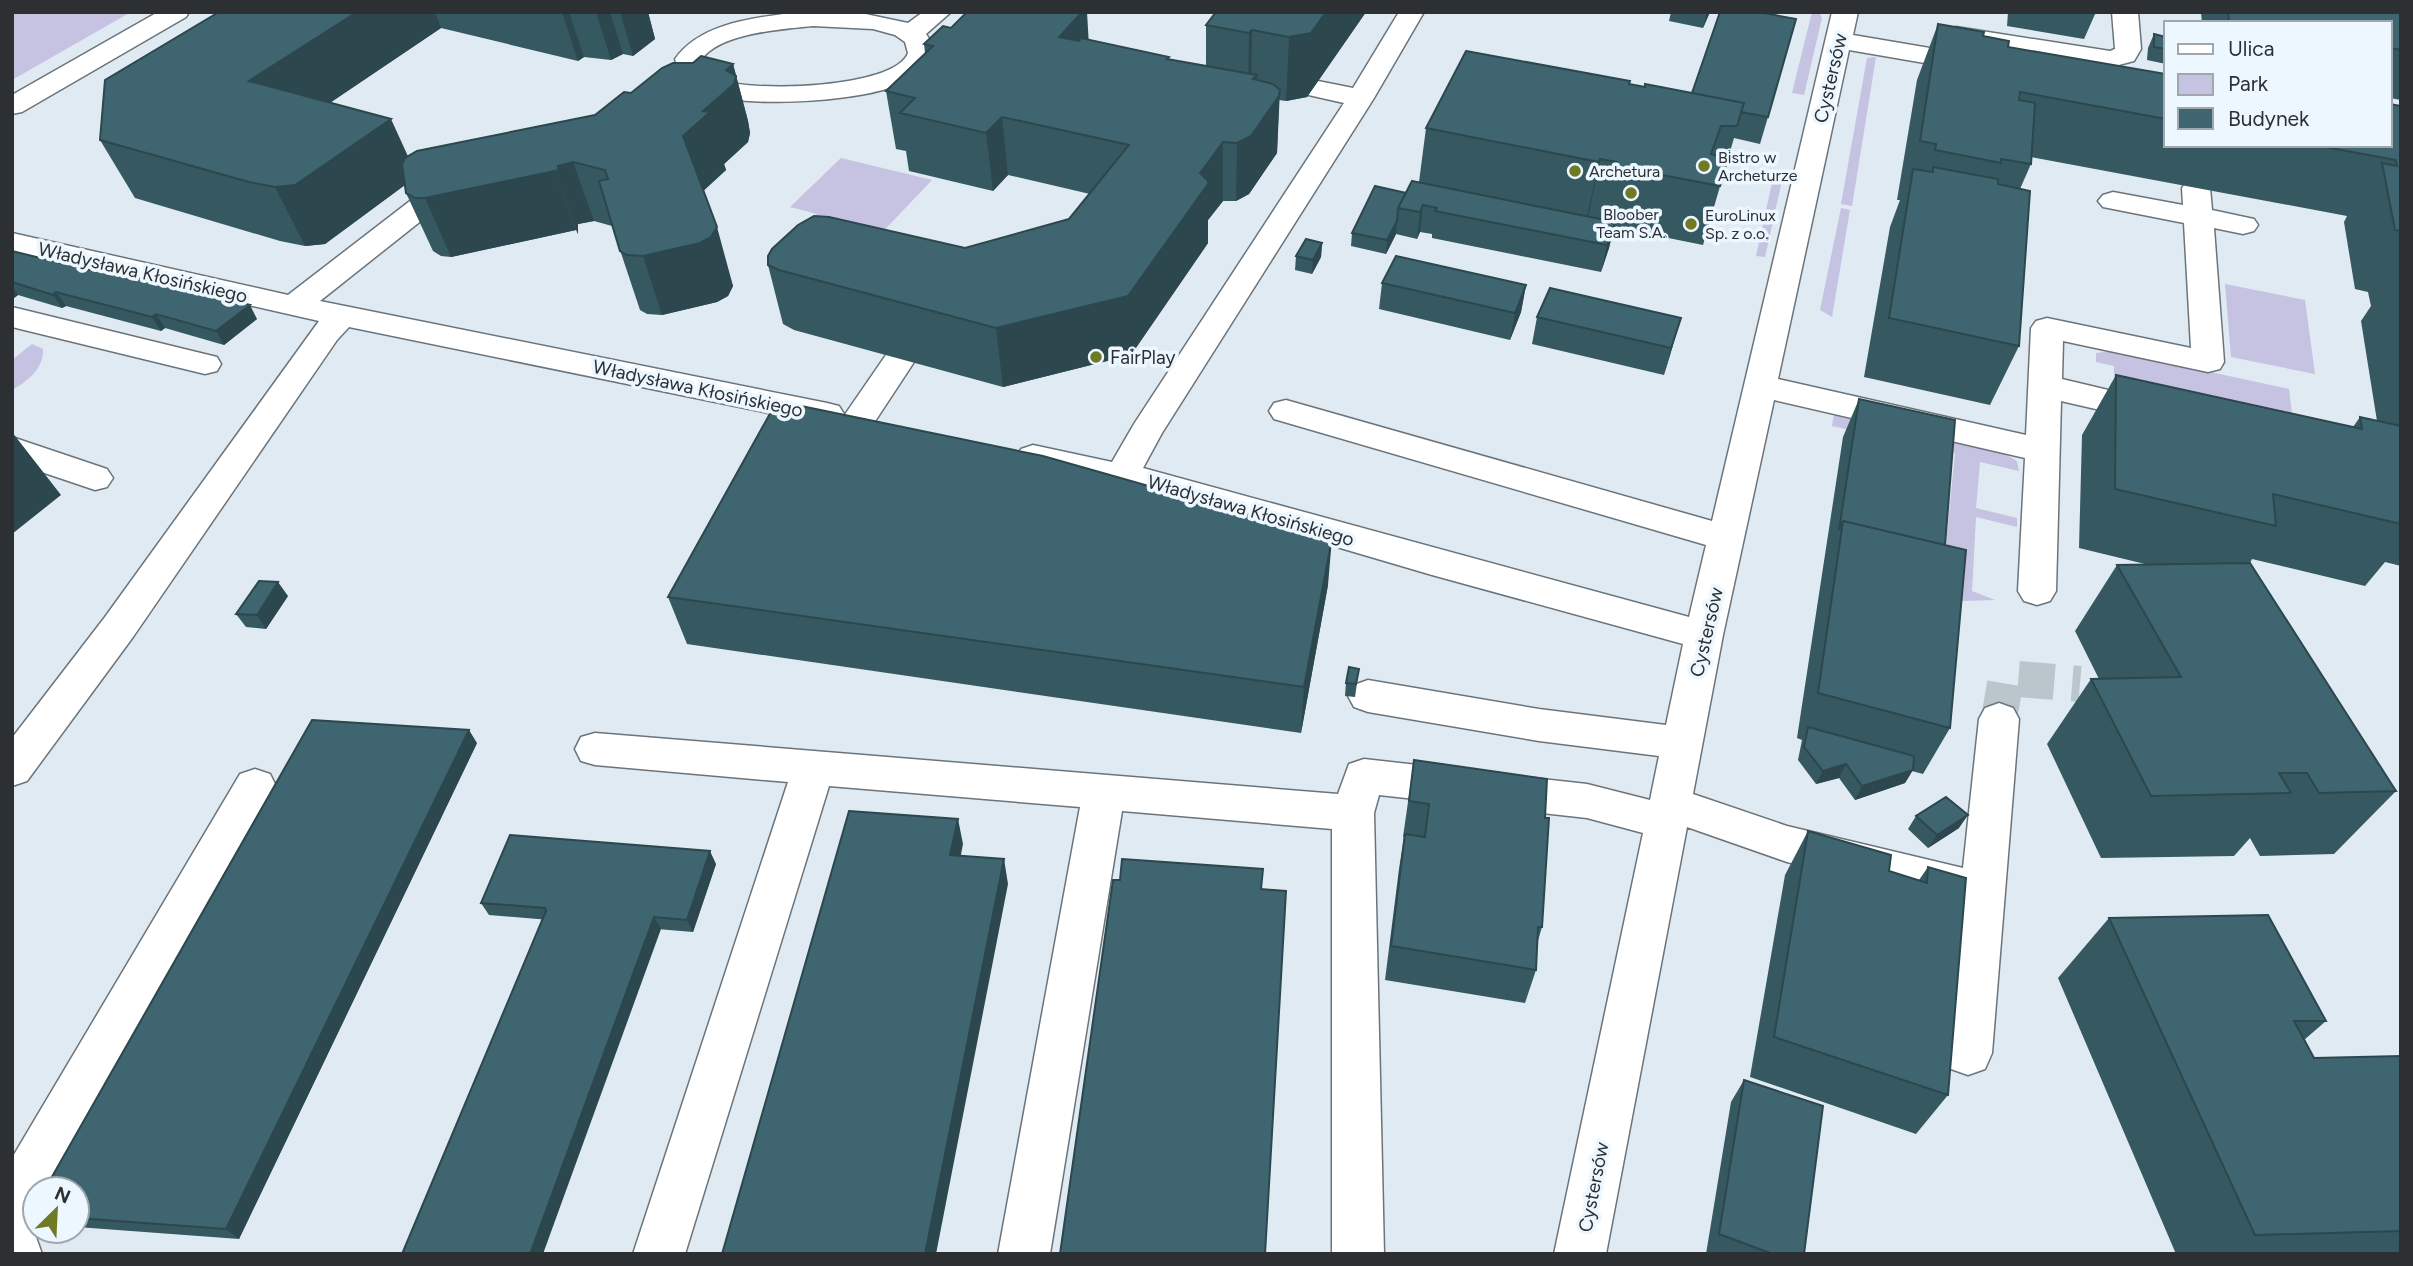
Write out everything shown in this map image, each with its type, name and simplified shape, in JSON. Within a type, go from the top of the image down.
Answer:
[{"type":"street","points":[[12,106],[177,12]]},
{"type":"street","points":[[911,33],[939,12]]},
{"type":"street","points":[[1122,475],[1146,432],[1361,98],[1412,12]]},
{"type":"street","points":[[1935,31],[2111,59],[2125,55],[2128,49],[2125,12]]},
{"type":"street","points":[[813,18],[836,19],[870,21],[911,33],[920,41],[923,51],[919,61],[908,71],[862,87],[800,95],[701,90],[698,79],[690,70],[689,60],[695,50],[725,34],[754,26],[813,18]]},
{"type":"street","points":[[1848,22],[2003,69]]},
{"type":"street","name":"Cystersów","points":[[1580,1254],[1704,635],[1760,386],[1848,22]]},
{"type":"street","points":[[60,79],[91,88]]},
{"type":"street","points":[[1314,88],[1361,98]]},
{"type":"street","points":[[294,306],[451,183],[475,168]]},
{"type":"street","points":[[2113,201],[2197,202],[2243,225]]},
{"type":"street","points":[[2037,592],[2047,328],[2208,362],[2197,202]]},
{"type":"street","name":"Władysława Kłosińskiego","points":[[12,242],[294,306],[897,429]]},
{"type":"street","points":[[12,769],[119,627],[326,333],[343,315]]},
{"type":"street","points":[[12,317],[205,364]]},
{"type":"street","points":[[858,421],[900,359]]},
{"type":"street","points":[[1760,386],[2042,450]]},
{"type":"street","points":[[2044,386],[2113,402]]},
{"type":"street","points":[[1286,411],[1727,538]]},
{"type":"street","points":[[12,449],[96,478]]},
{"type":"street","name":"Władysława Kłosińskiego","points":[[1003,451],[1178,488],[1432,562],[1704,635]]},
{"type":"street","points":[[1368,696],[1539,724],[1682,743]]},
{"type":"street","points":[[1968,1053],[1999,719]]},
{"type":"street","points":[[595,749],[1353,813]]},
{"type":"street","points":[[659,1254],[814,767]]},
{"type":"street","points":[[1358,1254],[1353,813],[1364,776],[1587,801],[1668,813],[1983,892]]},
{"type":"street","points":[[12,1207],[255,786]]},
{"type":"street","points":[[1024,1254],[1104,792]]},
{"type":"street","points":[[12,1240],[16,1254]]},
{"type":"green space","points":[[12,12],[131,12],[12,80]]},
{"type":"green space","points":[[1812,12],[1819,12],[1822,18],[1804,95],[1792,93]]},
{"type":"green space","points":[[1876,57],[1852,206],[1841,204],[1867,58]]},
{"type":"green space","points":[[841,158],[932,180],[872,243],[805,226],[817,214],[790,207]]},
{"type":"green space","points":[[1775,169],[1783,176],[1765,257],[1756,256]]},
{"type":"green space","points":[[1841,208],[1850,210],[1832,317],[1820,310]]},
{"type":"green space","points":[[2225,284],[2305,300],[2315,374],[2231,357]]},
{"type":"green space","points":[[32,344],[43,349],[41,362],[29,378],[12,390],[12,360]]},
{"type":"green space","points":[[2113,351],[2289,389],[2297,457],[2114,387],[2114,366],[2096,362],[2096,353]]},
{"type":"green space","points":[[1834,415],[2005,454],[2017,461],[2019,471],[1980,462],[1976,508],[2017,518],[2017,527],[1976,517],[1972,591],[1995,600],[1962,601],[1941,595],[1955,453],[1832,426]]},
{"type":"building","points":[[219,12],[357,12],[249,81],[391,119],[295,185],[275,187],[100,140],[105,80]]},
{"type":"building","points":[[967,12],[1082,12],[1059,37],[1079,41],[1081,38],[1169,57],[1167,59],[1257,75],[1253,79],[1273,84],[1280,90],[1279,96],[1251,136],[1237,143],[1223,142],[1200,173],[1208,184],[1128,296],[996,328],[768,265],[768,256],[772,249],[798,225],[814,216],[829,217],[965,248],[1069,219],[1129,145],[1002,117],[986,133],[900,113],[915,98],[886,91],[933,46],[924,44],[943,26],[951,28]]},
{"type":"building","points":[[1216,12],[1326,12],[1311,33],[1289,37],[1206,25]]},
{"type":"building","points":[[1720,12],[1758,12],[1796,19],[1768,117],[1741,112],[1744,103],[1692,93]]},
{"type":"building","points":[[2228,12],[2401,12],[2401,50],[2392,48],[2392,21],[2229,21]]},
{"type":"building","points":[[1938,24],[1984,32],[1983,36],[2009,41],[2008,47],[2164,74],[2164,119],[2020,92],[2019,100],[2035,103],[2031,164],[2001,159],[2001,163],[1935,150],[1936,144],[1920,141]]},
{"type":"building","points":[[2154,34],[2164,36],[2164,49],[2154,47]]},
{"type":"building","points":[[1466,51],[1630,81],[1629,84],[1645,87],[1645,84],[1744,103],[1737,126],[1721,126],[1711,154],[1727,161],[1720,186],[1615,166],[1617,162],[1600,159],[1599,162],[1426,128]]},
{"type":"building","points":[[701,56],[733,64],[726,70],[736,76],[734,84],[703,111],[710,112],[683,136],[717,227],[711,237],[700,243],[643,256],[627,255],[620,251],[599,181],[608,179],[605,170],[573,162],[558,166],[557,176],[555,171],[425,198],[415,198],[406,193],[402,164],[405,158],[417,151],[595,115],[624,92],[631,93],[662,68],[673,63],[693,63]]},
{"type":"building","points":[[2392,104],[2401,106],[2401,231],[2395,230],[2382,163],[2397,166],[2396,160],[2325,147],[2392,147]]},
{"type":"building","points":[[1933,167],[1998,179],[1998,184],[2030,191],[2019,346],[1889,318],[1913,169],[1933,172]]},
{"type":"building","points":[[1412,181],[1615,222],[1607,245],[1435,211],[1437,208],[1423,205],[1420,212],[1398,208]]},
{"type":"building","points":[[1375,186],[1406,193],[1398,208],[1397,221],[1387,240],[1352,233]]},
{"type":"building","points":[[1306,239],[1322,243],[1313,260],[1296,256]]},
{"type":"building","points":[[12,251],[89,270],[93,268],[136,281],[140,278],[185,291],[189,288],[250,305],[216,331],[156,314],[152,317],[56,292],[53,295],[12,282]]},
{"type":"building","points":[[1396,256],[1526,285],[1515,313],[1382,283]]},
{"type":"building","points":[[1550,288],[1681,318],[1671,348],[1537,317]]},
{"type":"building","points":[[2116,375],[2362,429],[2360,417],[2401,426],[2401,524],[2273,494],[2276,526],[2115,489]]},
{"type":"building","points":[[1859,399],[1955,420],[1945,545],[1843,521],[1839,530]]},
{"type":"building","points":[[777,401],[1043,456],[1332,538],[1304,687],[668,597]]},
{"type":"building","points":[[1843,521],[1966,550],[1950,728],[1818,693]]},
{"type":"building","points":[[2250,563],[2396,791],[2319,793],[2307,773],[2279,773],[2291,793],[2151,796],[2091,679],[2181,677],[2117,565]]},
{"type":"building","points":[[259,581],[278,582],[257,615],[236,614]]},
{"type":"building","points":[[1349,667],[1359,669],[1356,684],[1346,683]]},
{"type":"building","points":[[312,720],[469,730],[226,1229],[91,1219],[91,1175],[53,1175]]},
{"type":"building","points":[[1808,727],[1914,756],[1913,770],[1862,786],[1846,764],[1823,771],[1804,747]]},
{"type":"building","points":[[1414,760],[1547,779],[1545,818],[1549,818],[1542,927],[1538,927],[1536,970],[1391,946],[1405,834],[1425,837],[1429,804],[1409,801]]},
{"type":"building","points":[[1946,797],[1968,815],[1937,835],[1916,816]]},
{"type":"building","points":[[849,811],[958,819],[950,855],[1004,859],[925,1254],[722,1254]]},
{"type":"building","points":[[1808,831],[1891,855],[1889,871],[1927,883],[1928,867],[1966,878],[1948,1095],[1774,1037]]},
{"type":"building","points":[[510,835],[710,851],[687,920],[654,917],[530,1254],[402,1254],[546,911],[545,908],[481,903]]},
{"type":"building","points":[[1122,859],[1263,869],[1261,889],[1286,891],[1265,1254],[1060,1254],[1113,880],[1120,880]]},
{"type":"building","points":[[2268,915],[2326,1021],[2294,1021],[2314,1058],[2401,1056],[2401,1231],[2255,1235],[2109,918]]},
{"type":"building","points":[[1744,1080],[1823,1106],[1804,1254],[1773,1254],[1719,1234]]},
{"type":"tunnel","points":[[1999,719],[2006,678],[2080,684]]},
{"type":"place","name":"Bistro w Archeturze","points":[[1704,166]]},
{"type":"place","name":"Archetura","points":[[1575,171]]},
{"type":"place","name":"Bloober Team S.A.","points":[[1631,193]]},
{"type":"place","name":"EuroLinux Sp. z o.o.","points":[[1691,224]]},
{"type":"place","name":"FairPlay","points":[[1096,357]]}]
